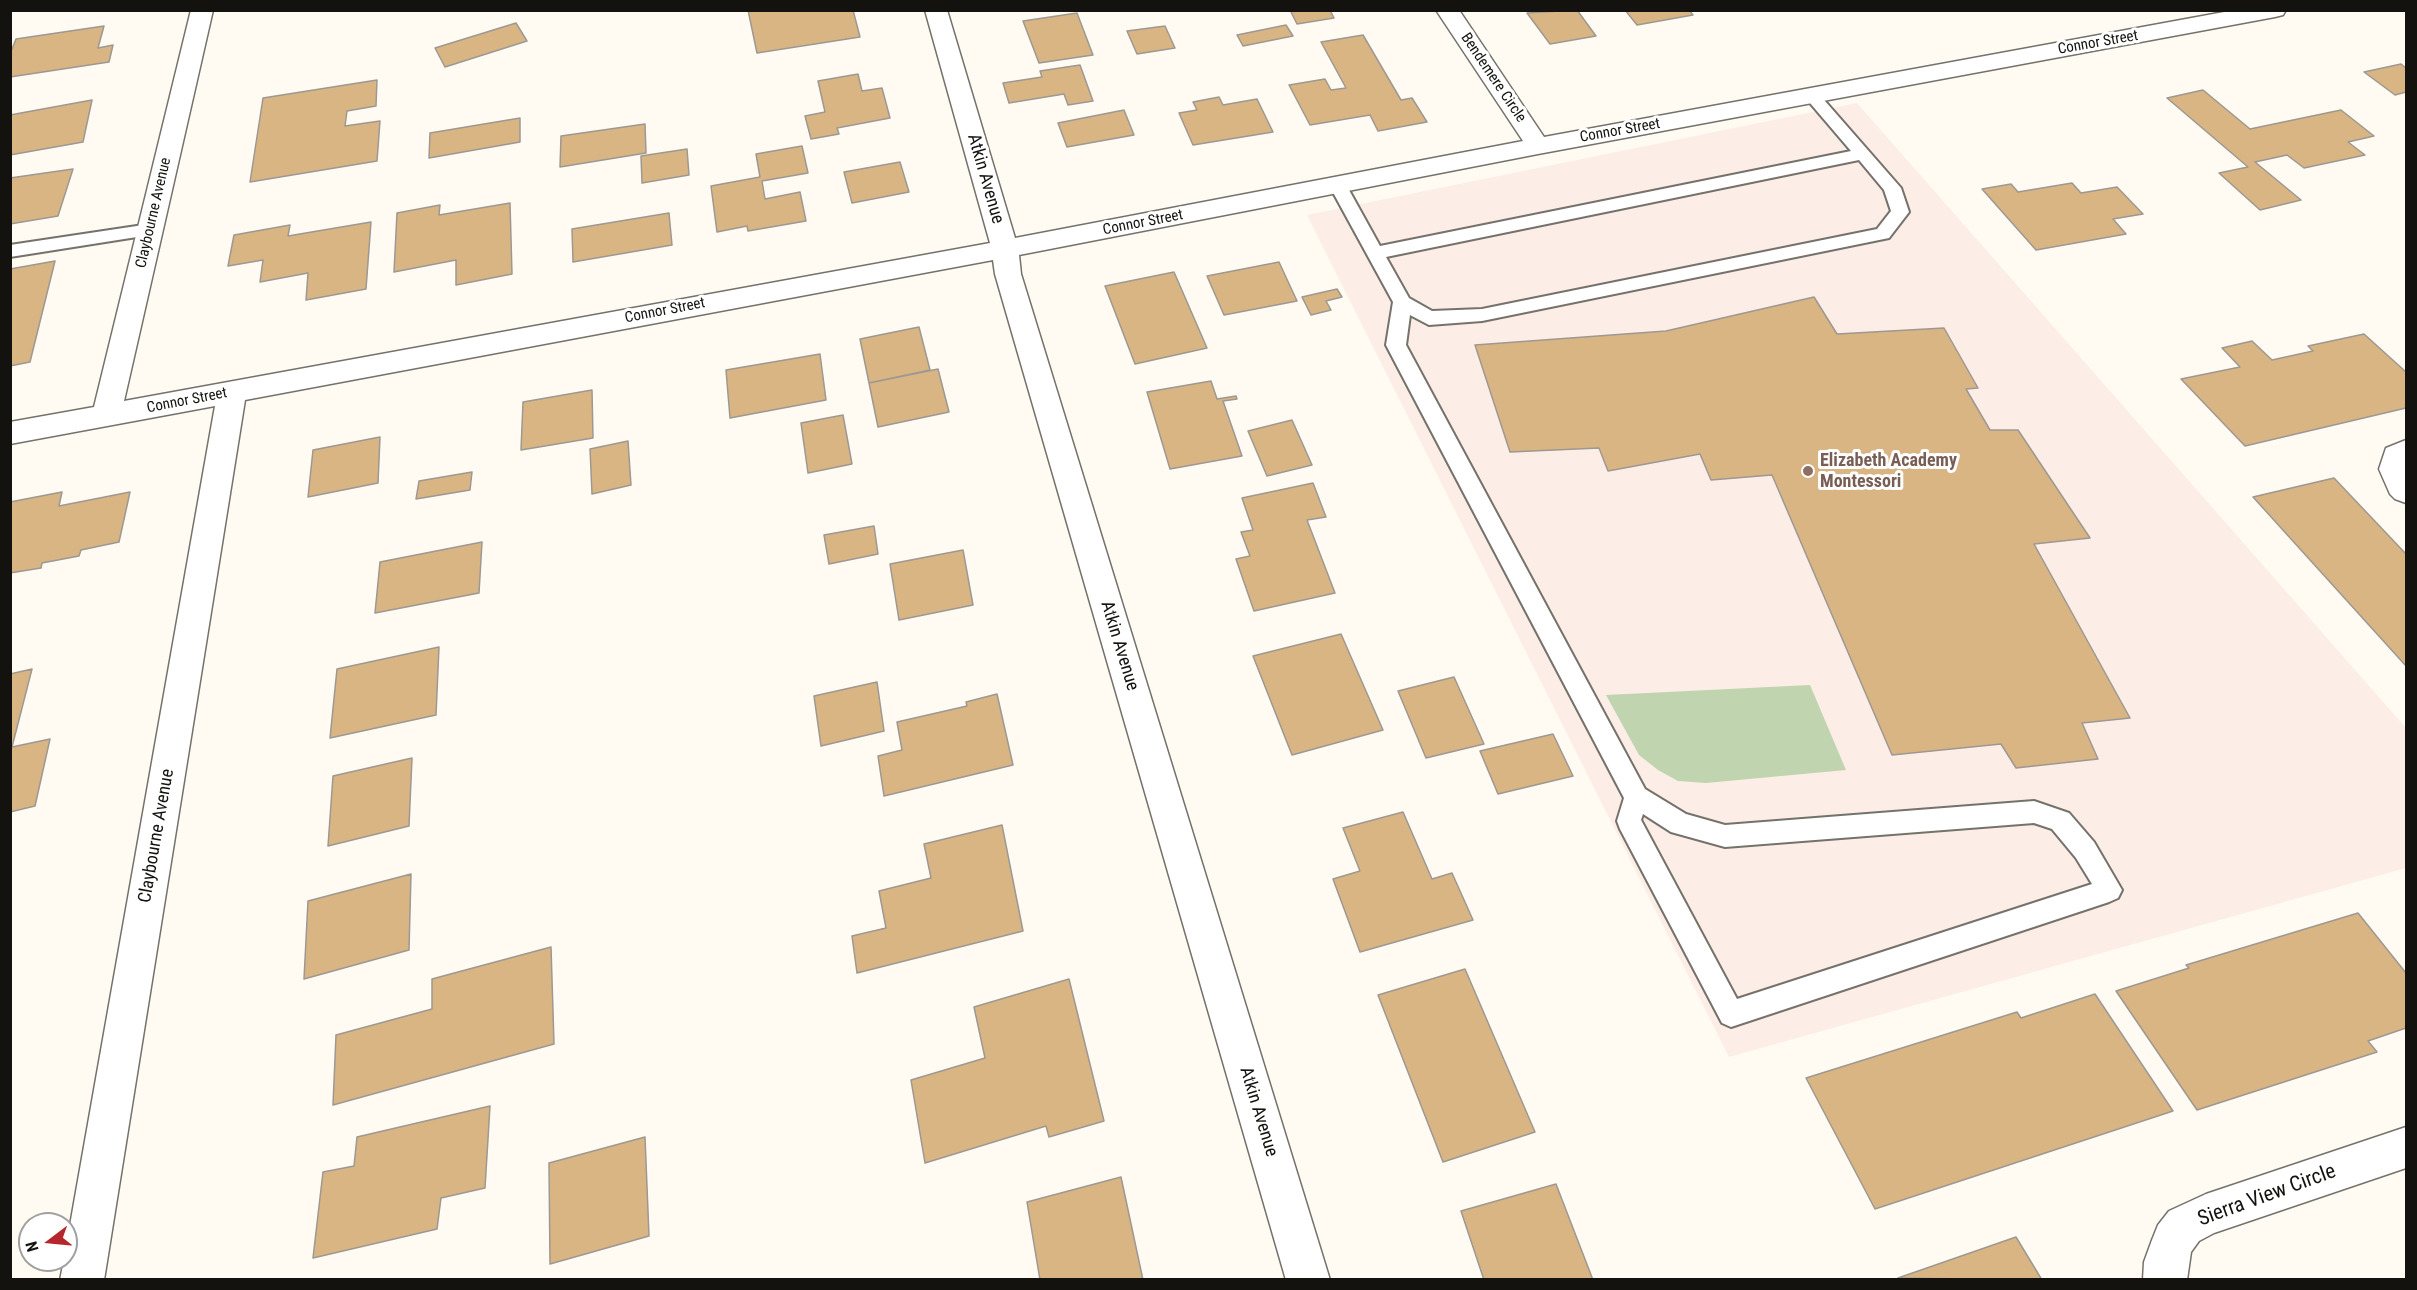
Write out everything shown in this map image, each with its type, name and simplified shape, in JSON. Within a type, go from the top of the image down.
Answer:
[{"type":"street","name":"Claybourne Avenue","points":[[106,416],[202,10]]},
{"type":"street","name":"Atkin Avenue","points":[[936,10],[1005,248],[1008,274],[1308,1280]]},
{"type":"street","name":"Bendemere Circle","points":[[1447,10],[1538,146]]},
{"type":"street","name":"Connor Street","points":[[10,433],[2265,11]]},
{"type":"street","name":"Claybourne Avenue","points":[[82,1280],[232,392]]},
{"type":"street","points":[[2406,451],[2397,456],[2394,469],[2401,486],[2406,491]]},
{"type":"street","name":"Sierra View Circle","points":[[2165,1280],[2166,1262],[2173,1240],[2184,1226],[2206,1215],[2406,1148]]},
{"type":"lane","points":[[1338,185],[1402,302],[1429,318],[1482,315],[1883,234],[1900,212],[1892,188],[1812,96]]},
{"type":"lane","points":[[1375,253],[1863,154]]},
{"type":"lane","points":[[10,251],[150,230]]},
{"type":"lane","points":[[1402,302],[1396,345],[1636,797],[1680,824],[1725,836],[2034,812],[2060,821],[2085,850],[2109,890],[1731,1014],[1629,821],[1636,797]]},
{"type":"shaded area","name":"Elizabeth Academy Montessori","points":[[1857,103],[2406,728],[2406,868],[1729,1057],[1307,215]]},
{"type":"green space","points":[[1810,685],[1846,770],[1706,783],[1678,781],[1658,770],[1639,755],[1606,695]]},
{"type":"building","points":[[748,10],[853,10],[860,37],[757,53]]},
{"type":"building","points":[[1290,10],[1330,10],[1334,18],[1297,24]]},
{"type":"building","points":[[1577,10],[1596,36],[1550,44],[1527,13]]},
{"type":"building","points":[[1625,10],[1689,10],[1693,15],[1637,25]]},
{"type":"building","points":[[1077,13],[1093,55],[1039,63],[1023,21]]},
{"type":"building","points":[[516,23],[527,41],[445,67],[435,48]]},
{"type":"building","points":[[1286,25],[1293,36],[1243,46],[1237,35]]},
{"type":"building","points":[[104,26],[98,48],[113,45],[109,62],[10,77],[10,54],[16,39]]},
{"type":"building","points":[[1165,26],[1175,48],[1137,54],[1127,31]]},
{"type":"building","points":[[1363,35],[1401,100],[1412,98],[1427,122],[1378,131],[1370,115],[1310,125],[1289,85],[1325,79],[1331,90],[1346,88],[1321,42]]},
{"type":"building","points":[[2401,64],[2406,68],[2406,92],[2395,95],[2364,72]]},
{"type":"building","points":[[1080,65],[1093,101],[1068,105],[1064,94],[1009,103],[1003,83],[1042,77],[1040,71]]},
{"type":"building","points":[[858,74],[862,91],[882,88],[890,118],[837,128],[839,134],[811,139],[805,116],[825,112],[818,81]]},
{"type":"building","points":[[377,80],[376,106],[347,111],[345,126],[380,121],[377,161],[250,182],[263,98]]},
{"type":"building","points":[[2203,90],[2250,129],[2341,110],[2374,136],[2348,142],[2365,155],[2304,168],[2287,155],[2255,162],[2301,200],[2260,210],[2219,173],[2248,167],[2167,98]]},
{"type":"building","points":[[1219,97],[1223,105],[1257,99],[1273,132],[1193,145],[1179,113],[1197,110],[1193,102]]},
{"type":"building","points":[[92,100],[83,142],[10,155],[10,115]]},
{"type":"building","points":[[1124,110],[1134,135],[1067,147],[1058,123]]},
{"type":"building","points":[[520,118],[520,142],[429,158],[430,133]]},
{"type":"building","points":[[645,124],[646,153],[560,167],[561,136]]},
{"type":"building","points":[[802,146],[808,173],[762,181],[765,199],[800,192],[806,221],[748,231],[747,226],[717,232],[711,186],[760,177],[756,154]]},
{"type":"building","points":[[687,149],[689,175],[642,183],[641,156]]},
{"type":"building","points":[[900,162],[909,192],[852,203],[844,172]]},
{"type":"building","points":[[73,169],[58,216],[10,224],[10,178]]},
{"type":"building","points":[[2072,183],[2081,193],[2117,187],[2143,214],[2113,219],[2126,234],[2036,250],[1982,189],[2011,184],[2018,192]]},
{"type":"building","points":[[510,203],[512,274],[456,285],[456,260],[394,272],[397,213],[440,205],[439,215]]},
{"type":"building","points":[[669,213],[672,245],[573,262],[572,229]]},
{"type":"building","points":[[371,222],[366,289],[306,300],[308,273],[260,282],[263,260],[228,266],[234,235],[290,225],[288,236]]},
{"type":"building","points":[[55,261],[30,362],[10,366],[10,269]]},
{"type":"building","points":[[1279,262],[1297,301],[1224,315],[1207,276]]},
{"type":"building","points":[[1174,272],[1207,348],[1135,364],[1105,286]]},
{"type":"building","points":[[1337,289],[1342,297],[1326,301],[1331,310],[1311,315],[1302,297]]},
{"type":"building","points":[[1814,297],[1837,334],[1944,328],[1978,388],[1966,389],[1990,430],[2018,430],[2090,538],[2034,544],[2130,718],[2082,723],[2098,759],[2016,768],[2001,744],[1892,755],[1772,475],[1711,480],[1700,454],[1608,471],[1599,448],[1510,452],[1475,345],[1666,331]]},
{"type":"building","points":[[919,327],[930,370],[869,383],[860,339]]},
{"type":"building","points":[[2364,334],[2406,372],[2406,408],[2245,446],[2181,379],[2240,367],[2222,348],[2252,341],[2272,360],[2313,351],[2308,346]]},
{"type":"building","points":[[820,354],[826,400],[730,418],[726,370]]},
{"type":"building","points":[[938,369],[949,412],[878,427],[869,383]]},
{"type":"building","points":[[1211,381],[1217,399],[1236,396],[1237,399],[1223,401],[1242,456],[1170,469],[1147,392]]},
{"type":"building","points":[[592,390],[593,438],[521,450],[523,402]]},
{"type":"building","points":[[843,415],[852,464],[808,473],[801,423]]},
{"type":"building","points":[[1292,420],[1312,465],[1267,476],[1248,431]]},
{"type":"building","points":[[380,437],[378,483],[308,497],[313,450]]},
{"type":"building","points":[[628,441],[631,485],[592,494],[590,449]]},
{"type":"building","points":[[472,472],[470,490],[416,499],[419,481]]},
{"type":"building","points":[[2334,478],[2406,554],[2406,666],[2253,497]]},
{"type":"building","points":[[1313,483],[1326,517],[1307,520],[1335,593],[1254,611],[1236,559],[1250,556],[1241,532],[1253,530],[1242,498]]},
{"type":"building","points":[[62,492],[59,506],[130,492],[119,542],[81,550],[79,556],[42,563],[41,568],[10,573],[10,502]]},
{"type":"building","points":[[874,526],[878,554],[829,564],[824,535]]},
{"type":"building","points":[[482,542],[479,593],[375,613],[380,562]]},
{"type":"building","points":[[963,550],[973,605],[899,620],[890,564]]},
{"type":"building","points":[[1341,634],[1383,730],[1292,755],[1253,656]]},
{"type":"building","points":[[439,647],[436,715],[330,738],[337,669]]},
{"type":"building","points":[[32,669],[12,747],[50,739],[35,806],[10,812],[10,674]]},
{"type":"building","points":[[1454,677],[1484,744],[1426,758],[1398,691]]},
{"type":"building","points":[[877,682],[884,731],[821,746],[814,696]]},
{"type":"building","points":[[997,694],[1013,765],[884,796],[878,756],[902,750],[897,722],[967,706],[966,702]]},
{"type":"building","points":[[1553,734],[1573,776],[1498,794],[1480,751]]},
{"type":"building","points":[[412,758],[409,826],[328,846],[333,776]]},
{"type":"building","points":[[1403,812],[1432,879],[1452,873],[1473,920],[1360,952],[1333,879],[1360,871],[1343,828]]},
{"type":"building","points":[[1002,825],[1023,931],[857,973],[852,936],[886,928],[879,891],[931,878],[924,844]]},
{"type":"building","points":[[411,874],[409,950],[304,979],[308,901]]},
{"type":"building","points":[[2358,913],[2406,973],[2406,1028],[2368,1041],[2377,1052],[2197,1110],[2116,991],[2189,968],[2186,965]]},
{"type":"building","points":[[551,947],[554,1044],[333,1105],[336,1035],[432,1009],[432,979]]},
{"type":"building","points":[[1465,969],[1535,1132],[1443,1162],[1378,995]]},
{"type":"building","points":[[1069,979],[1104,1121],[1049,1137],[1046,1126],[925,1163],[911,1080],[985,1058],[974,1007]]},
{"type":"building","points":[[2095,994],[2173,1111],[1875,1209],[1806,1078],[2017,1012],[2021,1018]]},
{"type":"building","points":[[490,1106],[485,1188],[441,1198],[437,1229],[313,1258],[323,1172],[354,1166],[357,1137]]},
{"type":"building","points":[[645,1137],[649,1236],[550,1264],[549,1163]]},
{"type":"building","points":[[1121,1177],[1143,1280],[1040,1280],[1027,1202]]},
{"type":"building","points":[[1556,1184],[1593,1280],[1484,1280],[1461,1211]]},
{"type":"building","points":[[2016,1237],[2042,1280],[1898,1278]]},
{"type":"place","name":"Elizabeth Academy Montessori","points":[[1808,471]]}]
